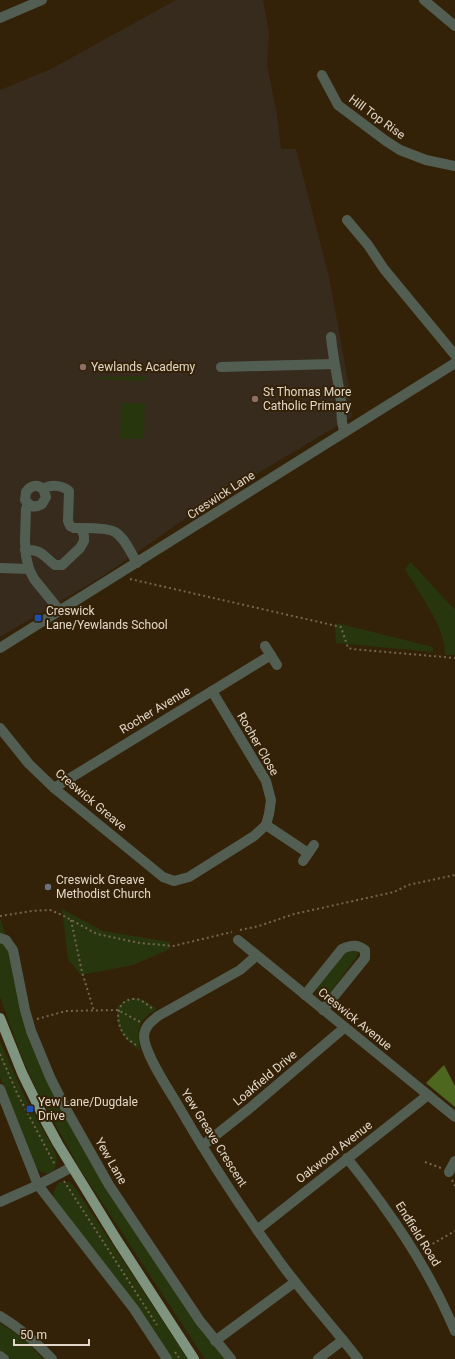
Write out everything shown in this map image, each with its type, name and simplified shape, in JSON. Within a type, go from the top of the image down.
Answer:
[{"type":"main road","points":[[0,1018],[22,1074],[39,1109],[72,1167],[194,1359]]},
{"type":"street","points":[[0,18],[42,0]]},
{"type":"street","points":[[424,0],[455,26]]},
{"type":"street","name":"Hill Top Rise","points":[[322,76],[338,105],[386,142],[400,150],[426,160],[455,166]]},
{"type":"street","points":[[347,220],[368,245],[384,269],[455,355]]},
{"type":"street","points":[[331,337],[345,432]]},
{"type":"street","name":"Creswick Lane","points":[[0,648],[124,572],[455,362]]},
{"type":"street","points":[[221,367],[334,364]]},
{"type":"street","points":[[37,486],[43,490],[46,496],[42,504],[36,507],[28,503],[25,495],[29,488],[37,486]]},
{"type":"street","points":[[43,490],[48,486],[60,486],[65,488],[68,491],[68,521],[70,526],[74,528],[109,530],[114,532],[122,539],[137,563]]},
{"type":"street","points":[[28,503],[26,509],[25,550],[29,569],[34,579],[60,611]]},
{"type":"street","points":[[25,550],[35,550],[41,552],[55,565],[62,565],[80,548],[84,541],[81,528]]},
{"type":"street","points":[[0,568],[29,569]]},
{"type":"street","points":[[265,646],[277,666]]},
{"type":"street","name":"Rocher Avenue","points":[[54,788],[271,655]]},
{"type":"street","name":"Rocher Close","points":[[212,691],[266,781],[271,800],[266,825]]},
{"type":"street","name":"Creswick Greave","points":[[0,728],[29,764],[54,788],[163,877],[169,880],[174,881],[189,877],[254,836],[266,825]]},
{"type":"street","points":[[266,825],[308,853]]},
{"type":"street","name":"Yew Lane","points":[[0,938],[6,940],[13,950],[28,1021],[50,1077],[66,1109],[109,1185],[193,1311],[231,1359]]},
{"type":"street","name":"Creswick Avenue","points":[[238,940],[455,1117]]},
{"type":"street","points":[[305,995],[342,949],[350,945],[359,946],[365,950],[365,958],[323,1010]]},
{"type":"street","points":[[147,1026],[158,1016],[240,970],[256,956]]},
{"type":"street","name":"Yew Greave Crescent","points":[[147,1026],[144,1039],[148,1051],[169,1091],[202,1146],[257,1230],[295,1282],[358,1359]]},
{"type":"street","name":"Loakfield Drive","points":[[202,1146],[250,1108],[344,1028]]},
{"type":"street","points":[[0,1089],[38,1185],[134,1309],[167,1359]]},
{"type":"street","name":"Oakwood Avenue","points":[[257,1230],[428,1094]]},
{"type":"street","name":"Endfield Road","points":[[348,1158],[379,1198],[416,1253],[439,1296],[455,1331]]},
{"type":"street","points":[[449,1172],[455,1161]]},
{"type":"street","points":[[0,1202],[38,1185],[72,1167]]},
{"type":"street","points":[[216,1341],[295,1282]]},
{"type":"street","points":[[0,1316],[31,1338],[52,1359]]},
{"type":"street","points":[[318,1359],[343,1340]]},
{"type":"street","points":[[0,1356],[4,1359]]},
{"type":"path","points":[[124,572],[129,578],[341,627],[348,648],[455,658]]},
{"type":"path","points":[[0,916],[50,910],[97,934],[140,943],[172,946],[259,926],[294,914],[394,892],[408,885],[455,875]]},
{"type":"path","points":[[71,920],[82,972],[94,1011]]},
{"type":"path","points":[[148,1051],[138,1047],[126,1038],[119,1022],[118,1010],[121,1005],[134,999],[142,1001],[154,1009],[158,1016]]},
{"type":"path","points":[[28,1021],[66,1011],[118,1010],[147,1026]]},
{"type":"path","points":[[13,1123],[39,1109]]},
{"type":"path","points":[[416,1253],[455,1231]]},
{"type":"shaded area","name":"Yewlands Academy","points":[[176,0],[263,0],[269,32],[267,65],[277,115],[281,149],[296,149],[329,277],[348,381],[352,417],[206,504],[103,576],[0,637],[0,90],[51,69]]},
{"type":"green space","points":[[146,376],[146,381],[97,379],[97,377]]},
{"type":"green space","points":[[121,403],[145,403],[144,439],[120,439]]},
{"type":"green space","points":[[411,562],[455,609],[455,655],[445,655],[441,633],[436,622],[424,599],[405,569]]},
{"type":"green space","points":[[337,623],[433,647],[433,652],[336,643],[335,629]]},
{"type":"green space","points":[[62,909],[103,931],[170,942],[170,949],[133,965],[81,975],[68,959]]},
{"type":"green space","points":[[0,918],[12,965],[54,1095],[227,1359],[205,1359],[80,1169],[37,1091],[21,1055],[0,997]]},
{"type":"green space","points":[[348,948],[358,950],[358,955],[329,994],[325,997],[318,994],[317,989],[319,984]]},
{"type":"green space","points":[[133,998],[144,1000],[157,1009],[145,1017],[140,1026],[140,1051],[125,1037],[119,1027],[117,1015],[117,1007],[124,1001]]},
{"type":"green space","points":[[0,1041],[25,1097],[56,1153],[56,1165],[52,1172],[44,1173],[34,1167],[0,1077]]},
{"type":"green space","points":[[444,1065],[455,1086],[455,1107],[426,1083]]},
{"type":"green space","points":[[60,1182],[69,1182],[74,1186],[188,1359],[171,1359],[122,1285],[54,1200],[54,1190]]},
{"type":"green space","points":[[0,1323],[24,1339],[43,1359],[10,1359],[0,1351]]},
{"type":"place","name":"Yewlands Academy","points":[[83,367]]},
{"type":"place","name":"St Thomas More Catholic Primary","points":[[255,399]]},
{"type":"place","name":"Creswick Lane/Yewlands School","points":[[38,618]]},
{"type":"place","name":"Creswick Greave Methodist Church","points":[[48,887]]},
{"type":"place","name":"Yew Lane/Dugdale Drive","points":[[30,1109]]}]
